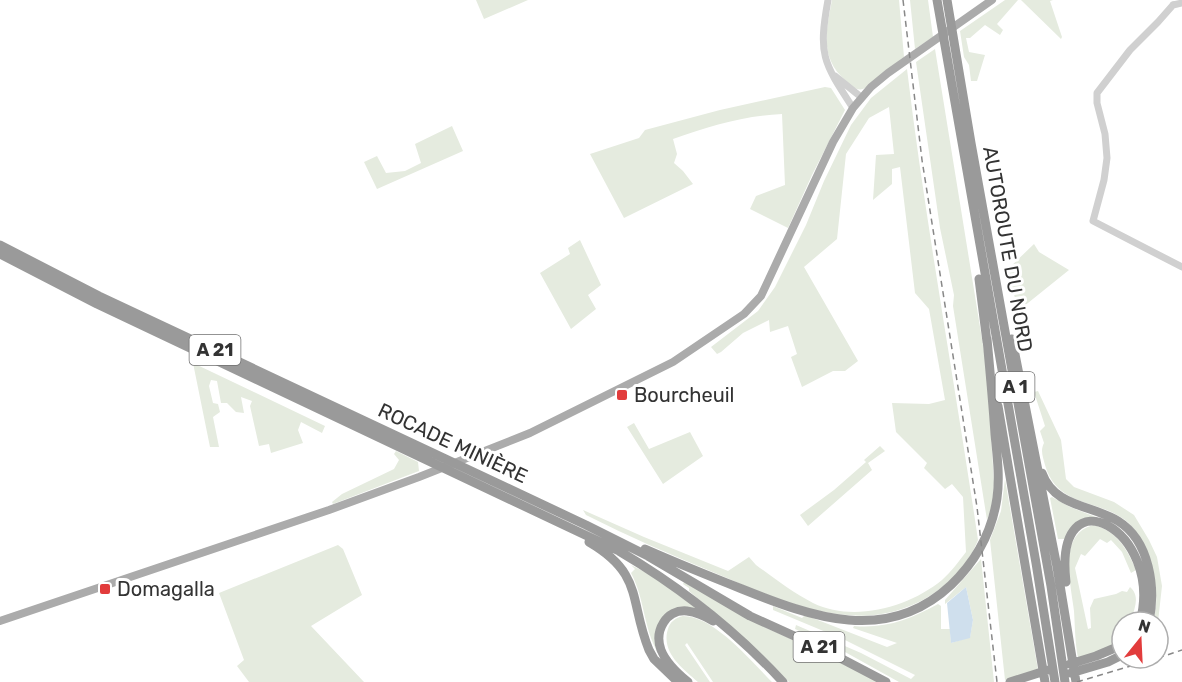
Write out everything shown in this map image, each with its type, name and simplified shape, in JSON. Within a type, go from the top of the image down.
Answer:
[{"type":"highway","name":"AUTOROUTE DU NORD","points":[[937,0],[1046,655],[1055,682]]},
{"type":"highway","name":"AUTOROUTE DU NORD","points":[[947,0],[1051,586],[1065,682]]},
{"type":"highway","points":[[968,123],[1034,448],[1072,651]]},
{"type":"highway","points":[[585,525],[610,532],[692,569],[806,613],[840,621],[885,619],[912,610],[936,597],[958,578],[978,552],[992,519],[998,489],[987,339],[973,210]]},
{"type":"highway","name":"ROCADE MINIÈRE","points":[[0,243],[11,251],[99,296],[648,556],[740,610],[886,682]]},
{"type":"highway","name":"ROCADE MINIÈRE","points":[[0,254],[97,304],[619,551],[677,588],[729,629],[783,682]]},
{"type":"highway","points":[[0,261],[97,304]]},
{"type":"highway","points":[[987,339],[1046,655],[1042,682],[1110,661]]},
{"type":"highway","points":[[1034,448],[1044,478],[1055,493],[1076,505],[1117,520],[1132,533],[1144,556],[1150,577],[1151,610]]},
{"type":"highway","points":[[549,517],[558,526],[604,552],[628,577],[649,650],[678,682]]},
{"type":"highway","points":[[1076,682],[1064,551],[1071,534],[1083,523],[1096,521],[1107,524],[1119,532],[1130,546],[1138,564],[1143,588],[1143,610]]},
{"type":"highway","points":[[688,682],[668,662],[660,648],[659,634],[664,622],[674,613],[688,611],[704,615],[729,629]]},
{"type":"highway","points":[[1010,682],[1110,650]]},
{"type":"main road","points":[[0,621],[201,554],[419,477],[530,433],[675,361],[744,314],[766,290],[833,142],[861,97],[900,65],[992,0]]},
{"type":"street","points":[[828,0],[823,41],[824,56],[829,70],[853,108]]},
{"type":"street","points":[[1182,3],[1177,6],[1172,2],[1158,22],[1103,82],[1096,97],[1105,134],[1107,158],[1096,222],[1182,267]]},
{"type":"street","points":[[829,70],[861,97]]},
{"type":"shaded area","points":[[476,0],[528,0],[484,19]]},
{"type":"shaded area","points":[[832,0],[899,0],[904,57],[863,89],[856,89],[838,73],[828,54],[827,34]]},
{"type":"shaded area","points":[[910,0],[928,0],[933,37],[915,49]]},
{"type":"shaded area","points":[[1005,0],[1018,0],[997,24],[1003,30],[1000,35],[985,25],[970,38],[966,38],[969,52],[985,55],[977,81],[971,81],[960,31]]},
{"type":"shaded area","points":[[1021,0],[1053,0],[1050,1],[1061,39]]},
{"type":"shaded area","points":[[935,49],[987,370],[994,483],[993,502],[987,520],[953,306],[954,295],[940,228],[916,62]]},
{"type":"shaded area","points":[[907,69],[978,540],[964,565],[936,592],[901,609],[875,615],[848,615],[793,604],[666,552],[586,515],[583,510],[728,571],[749,557],[756,565],[813,603],[846,612],[880,609],[914,598],[942,580],[966,552],[963,497],[952,484],[945,489],[924,468],[927,463],[896,432],[892,403],[929,404],[945,400],[929,309],[915,293],[900,167],[892,169],[892,184],[873,200],[876,155],[894,154],[889,107],[869,118],[846,154],[837,239],[804,267],[858,361],[845,371],[833,371],[802,387],[791,357],[797,354],[788,326],[770,332],[769,320],[743,333],[717,354],[711,347],[758,311],[775,287],[851,125],[871,98]]},
{"type":"shaded area","points":[[825,87],[831,88],[845,110],[788,228],[750,209],[756,196],[785,185],[782,114],[726,122],[673,139],[677,154],[674,163],[693,184],[624,218],[590,154],[639,138],[645,130],[720,110]]},
{"type":"shaded area","points":[[452,126],[463,151],[377,189],[364,162],[377,156],[386,173],[405,171],[421,163],[415,144]]},
{"type":"shaded area","points":[[580,240],[601,285],[588,295],[596,309],[571,329],[540,273],[570,254],[568,248]]},
{"type":"shaded area","points":[[1034,244],[1039,252],[1069,270],[1018,311],[1008,269]]},
{"type":"shaded area","points":[[193,363],[325,426],[322,433],[301,422],[298,430],[303,443],[271,453],[269,444],[259,446],[250,406],[252,401],[241,397],[244,413],[236,412],[227,403],[221,403],[217,381],[211,380],[209,386],[213,403],[218,404],[220,412],[213,417],[219,447],[210,447]]},
{"type":"shaded area","points":[[1038,391],[1061,440],[1066,479],[1074,487],[1114,502],[1134,515],[1149,540],[1157,557],[1162,586],[1159,610],[1155,610],[1156,591],[1152,571],[1133,527],[1114,513],[1068,495],[1051,479],[1042,454],[1044,443],[1040,431],[1045,426],[1034,392]]},
{"type":"shaded area","points":[[634,423],[649,449],[690,432],[703,456],[663,484],[627,427]]},
{"type":"shaded area","points":[[880,446],[885,451],[868,463],[872,470],[808,526],[800,515],[834,490],[866,462],[864,460]]},
{"type":"shaded area","points":[[396,451],[418,462],[419,471],[333,504],[332,502],[342,494],[394,469],[399,460],[394,454]]},
{"type":"shaded area","points":[[1005,479],[1038,670],[1005,680],[990,540],[1001,511]]},
{"type":"shaded area","points":[[1050,498],[1101,519],[1084,521],[1071,530],[1065,539],[1058,539]]},
{"type":"shaded area","points":[[1094,525],[1109,532],[1121,542],[1136,570],[1131,573],[1122,552],[1111,540],[1107,543],[1100,539],[1085,556],[1081,554],[1075,568],[1088,629],[1091,628],[1090,608],[1094,599],[1122,591],[1127,592],[1130,587],[1136,598],[1134,610],[1110,610],[1110,647],[1078,658],[1069,561],[1075,538],[1082,530]]},
{"type":"shaded area","points":[[338,545],[343,549],[362,595],[311,626],[364,682],[249,682],[237,666],[244,660],[219,593]]},
{"type":"shaded area","points":[[981,559],[994,682],[899,682],[845,652],[795,629],[796,625],[861,653],[911,679],[915,675],[845,640],[773,610],[773,606],[802,618],[805,615],[887,647],[897,643],[853,628],[854,626],[876,626],[898,622],[938,604],[941,606],[941,629],[950,629],[951,643],[970,637],[973,620],[966,587],[945,604],[945,600]]},
{"type":"shaded area","points":[[631,565],[651,575],[697,608],[664,617],[662,659],[651,639],[640,595],[631,573],[635,569]]},
{"type":"shaded area","points":[[684,582],[766,628],[821,652],[879,682],[789,682],[740,634],[689,591],[689,588],[683,584]]},
{"type":"shaded area","points":[[683,616],[707,623],[719,631],[772,682],[713,682],[687,643],[685,645],[710,682],[698,682],[673,658],[667,643],[669,626],[674,620]]},
{"type":"water","points":[[966,587],[973,620],[970,638],[951,643],[947,603]]},
{"type":"railway","points":[[903,0],[922,160],[977,507],[997,682]]},
{"type":"railway","points":[[1170,654],[1182,650]]},
{"type":"railway","points":[[1077,682],[1117,670]]},
{"type":"place","name":"Bourcheuil","points":[[622,395]]},
{"type":"place","name":"Domagalla","points":[[105,589]]}]
